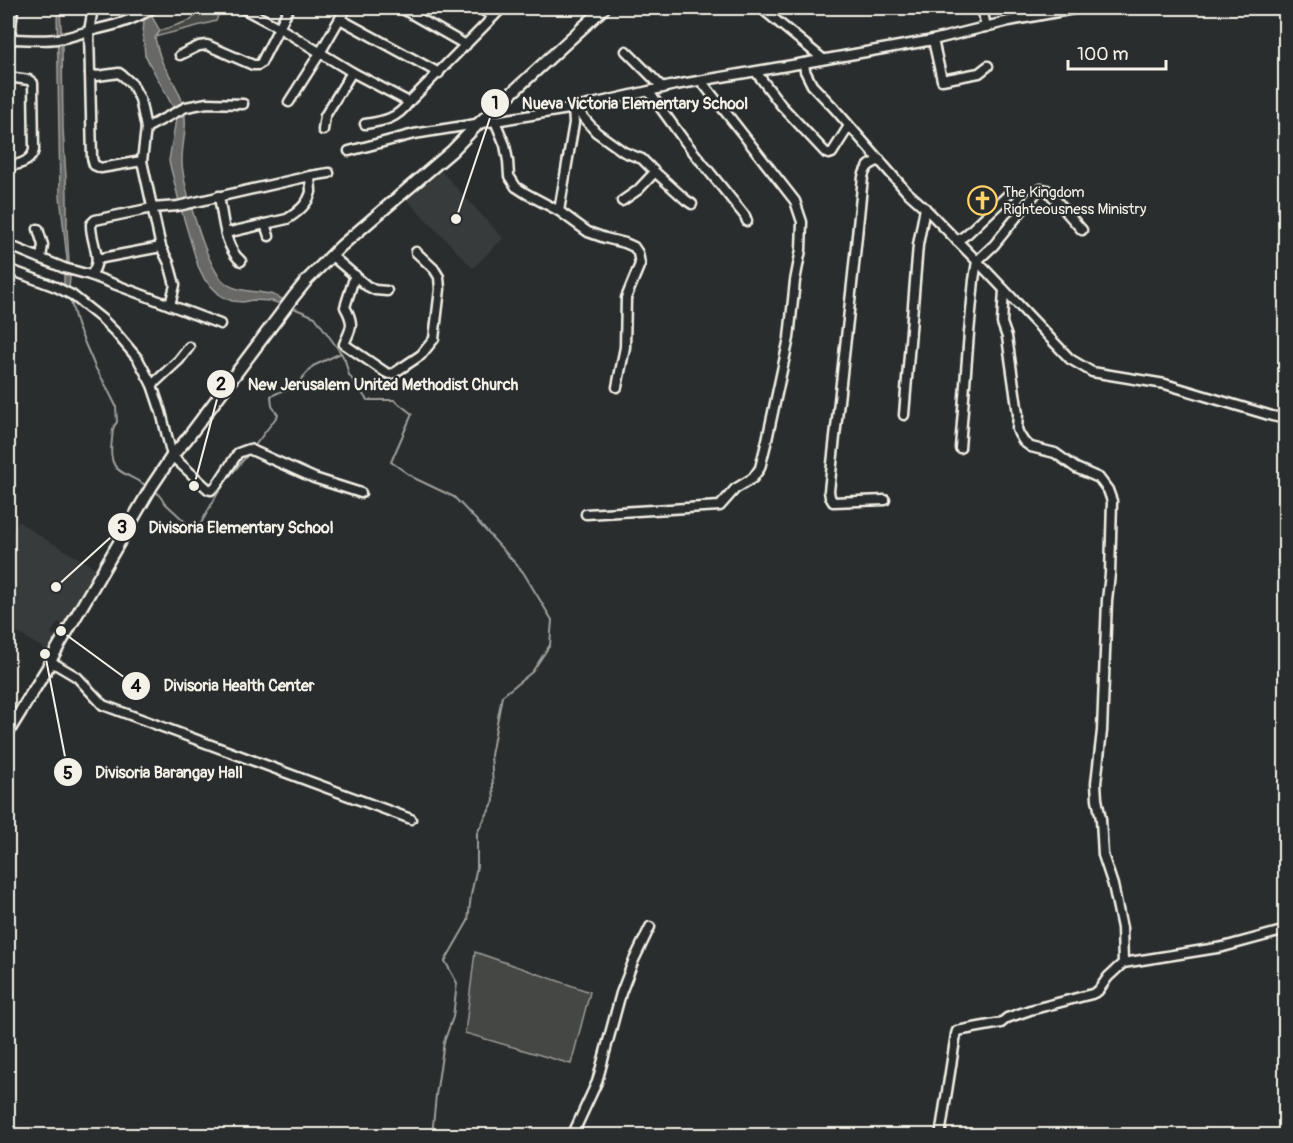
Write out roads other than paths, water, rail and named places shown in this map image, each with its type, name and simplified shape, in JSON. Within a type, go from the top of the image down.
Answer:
[{"type":"main road","points":[[8,732],[152,486],[172,456],[307,280],[452,152],[478,124],[604,8]]},
{"type":"street","points":[[14,8],[9,41],[65,38],[110,27],[141,16],[153,8]]},
{"type":"street","points":[[93,8],[89,31],[94,165],[100,168],[142,161]]},
{"type":"street","points":[[242,8],[278,27],[351,72],[409,102]]},
{"type":"street","points":[[180,55],[199,46],[207,45],[253,65],[258,65],[289,8]]},
{"type":"street","points":[[290,102],[346,8]]},
{"type":"street","points":[[401,8],[466,45]]},
{"type":"street","points":[[478,8],[494,16]]},
{"type":"street","points":[[365,124],[395,117],[404,110],[409,102],[502,8]]},
{"type":"street","points":[[982,8],[986,27]]},
{"type":"street","points":[[349,151],[414,134],[574,108],[663,88],[933,40],[1009,21],[1079,8]]},
{"type":"street","points":[[764,9],[823,59]]},
{"type":"street","points":[[340,19],[439,73]]},
{"type":"street","points":[[933,40],[942,80],[974,75],[988,66]]},
{"type":"street","points":[[626,51],[663,88]]},
{"type":"street","points":[[804,63],[812,85],[906,191],[977,261],[1070,359],[1092,372],[1165,384],[1286,419]]},
{"type":"street","points":[[323,130],[325,116],[351,72]]},
{"type":"street","points":[[756,72],[781,105],[826,153],[832,153],[849,126]]},
{"type":"street","points":[[90,74],[98,76],[119,73],[136,90],[140,99],[146,128],[142,161],[161,247],[175,285],[170,305]]},
{"type":"street","points":[[8,77],[29,80],[33,83],[34,150],[33,156],[27,161],[8,166]]},
{"type":"street","points":[[586,514],[720,506],[735,489],[753,478],[760,468],[789,338],[801,250],[802,222],[795,201],[702,82]]},
{"type":"street","points":[[649,92],[747,221]]},
{"type":"street","points":[[146,128],[186,107],[207,104],[243,104]]},
{"type":"street","points":[[574,108],[597,132],[624,152],[642,159],[692,204]]},
{"type":"street","points":[[559,210],[574,123],[574,108]]},
{"type":"street","points":[[495,121],[505,145],[511,180],[516,187],[559,210],[588,232],[625,243],[634,247],[638,253],[640,264],[626,297],[625,346],[617,387]]},
{"type":"street","points":[[880,160],[868,165],[863,177],[829,491],[833,502],[885,500]]},
{"type":"street","points":[[622,201],[638,190],[655,172]]},
{"type":"street","points":[[90,275],[98,259],[90,230],[95,220],[152,208],[193,203],[329,173]]},
{"type":"street","points":[[226,233],[287,219],[299,211],[311,193],[310,176]]},
{"type":"street","points":[[960,448],[977,261],[994,245],[1036,192],[1041,189],[1047,190],[1082,230]]},
{"type":"street","points":[[957,241],[1009,194]]},
{"type":"street","points":[[219,196],[226,233],[231,247],[241,261]]},
{"type":"street","points":[[904,416],[918,245],[925,208]]},
{"type":"street","points":[[266,224],[268,236]]},
{"type":"street","points":[[38,228],[43,245],[41,258]]},
{"type":"street","points":[[8,245],[64,268],[90,275],[220,324]]},
{"type":"street","points":[[98,259],[161,247]]},
{"type":"street","points":[[355,275],[345,307],[352,327],[344,344],[385,372],[394,373],[421,355],[434,339],[440,277],[416,252]]},
{"type":"street","points":[[332,256],[367,286],[375,290],[387,291]]},
{"type":"street","points":[[8,269],[69,294],[116,333],[138,359],[152,385],[172,456],[208,489],[211,490],[217,485],[238,453],[249,449],[314,478],[361,493]]},
{"type":"street","points":[[1004,290],[1002,323],[1007,337],[1019,434],[1031,447],[1055,453],[1076,468],[1099,478],[1108,490],[1112,501],[1102,731],[1096,783],[1103,855],[1113,885],[1122,928],[1123,963]]},
{"type":"street","points":[[152,385],[179,360],[189,347]]},
{"type":"street","points":[[50,661],[78,677],[103,705],[411,819]]},
{"type":"street","points":[[572,1136],[597,1082],[621,993],[650,927]]},
{"type":"street","points":[[940,1136],[957,1031],[1001,1023],[1007,1018],[1030,1010],[1092,994],[1098,991],[1108,977],[1123,963],[1223,946],[1286,930]]},
{"type":"waterway","points":[[70,298],[77,325],[96,369],[116,406],[117,422],[113,430],[111,450],[114,465],[118,470],[147,486]]},
{"type":"waterway","points":[[291,307],[315,317],[341,353],[349,375],[367,400],[394,400],[412,414],[391,462],[414,478],[454,497],[523,572],[552,620],[550,645],[532,672],[502,696],[491,755],[494,801],[477,833],[477,866],[468,921],[445,961],[457,983],[453,1017],[444,1042],[432,1136]]},
{"type":"waterway","points":[[253,448],[278,415],[272,406],[271,396],[293,389],[313,366],[341,353]]},
{"type":"waterway","points":[[155,490],[165,503],[196,532],[223,484],[250,452]]},
{"type":"place","name":"The Kingdom Righteousness Ministry","points":[[982,201]]},
{"type":"place","name":"Nueva Victoria Elementary School","points":[[456,219]]},
{"type":"place","name":"New Jerusalem United Methodist Church","points":[[194,486]]},
{"type":"place","name":"Divisoria Elementary School","points":[[56,587]]},
{"type":"place","name":"Divisoria Health Center","points":[[61,631]]},
{"type":"place","name":"Divisoria Barangay Hall","points":[[45,654]]}]
